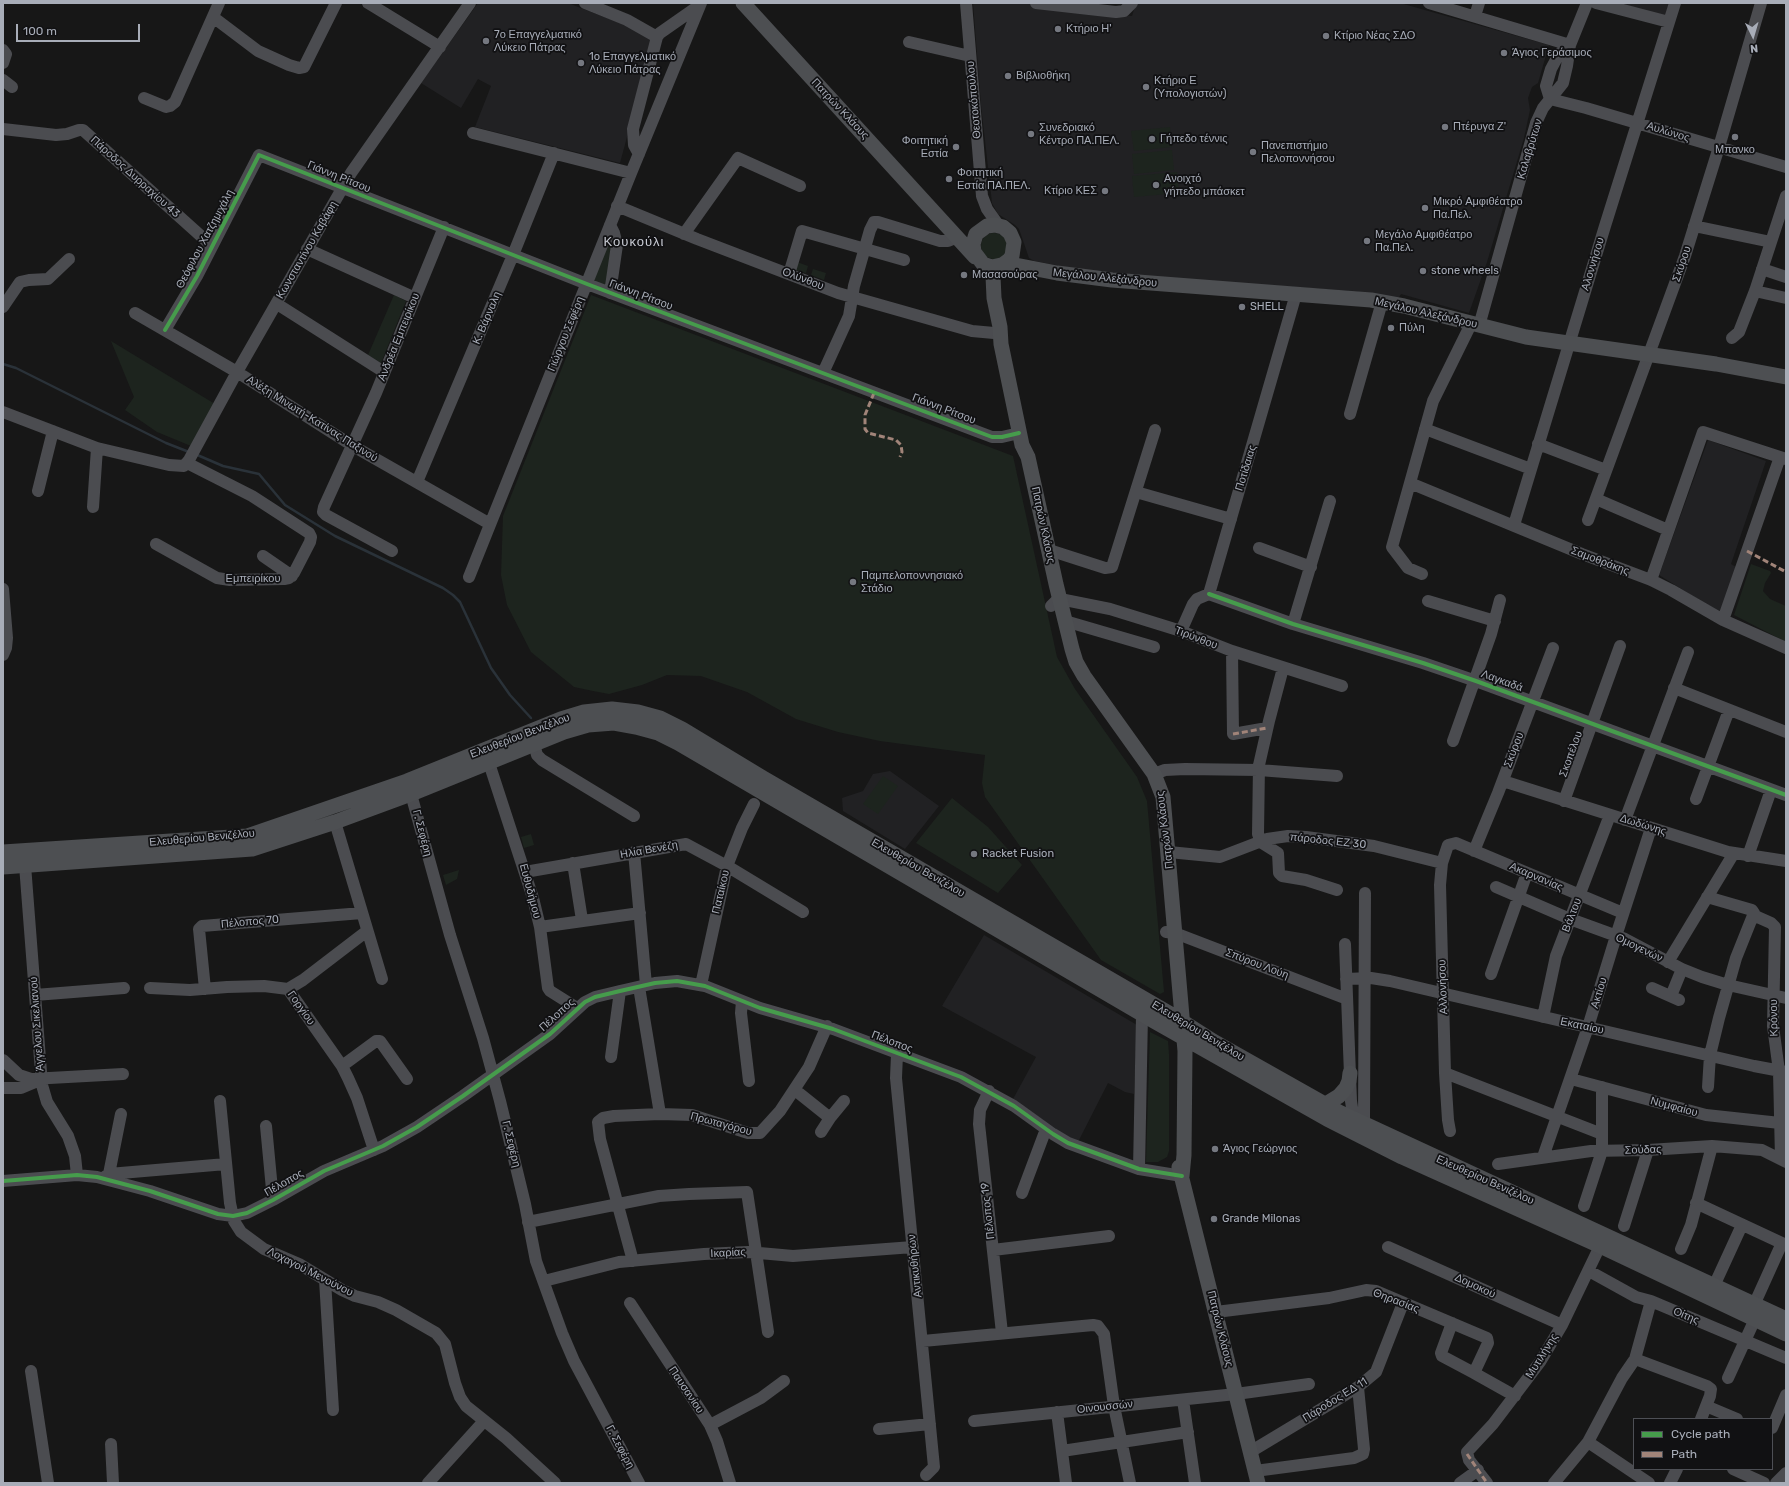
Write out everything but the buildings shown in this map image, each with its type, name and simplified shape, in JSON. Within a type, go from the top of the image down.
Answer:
[{"type":"main road","name":"Πατρών Κλάους","points":[[743,3],[938,214]]},
{"type":"main road","points":[[938,214],[958,230],[970,234],[978,232],[987,226],[999,226],[1007,230],[1024,260],[1040,270]]},
{"type":"main road","points":[[938,214],[948,228],[977,259],[992,267],[1003,264]]},
{"type":"main road","points":[[978,232],[972,244],[997,339]]},
{"type":"main road","points":[[997,339],[1000,327],[992,279],[994,272],[1014,252],[1014,242]]},
{"type":"main road","name":"Μεγάλου Αλεξάνδρου","points":[[1003,264],[1112,280],[1382,302],[1475,325],[1569,344],[1716,364],[1786,377]]},
{"type":"main road","name":"Πατρών Κλάους","points":[[997,339],[1020,439],[1028,457],[1049,550],[1055,603],[1064,657],[1071,672],[1138,765],[1151,791],[1156,812],[1171,933],[1185,1084],[1184,1160],[1182,1176],[1250,1452],[1255,1480]]},
{"type":"main road","name":"Πατρών Κλάους","points":[[1020,439],[1020,458],[1055,603],[1065,621],[1072,649],[1080,669],[1154,774],[1163,797],[1169,852],[1171,933]]},
{"type":"main road","name":"Ελευθερίου Βενιζέλου","points":[[3,852],[247,836],[407,781],[561,719],[584,712],[612,710],[638,712],[660,718],[682,729],[1179,1028],[1357,1126],[1714,1286],[1786,1334]]},
{"type":"main road","name":"Ελευθερίου Βενιζέλου","points":[[3,867],[242,851],[262,847],[411,794],[564,732],[588,725],[614,723],[636,727],[658,733],[731,774],[1142,1014],[1179,1028],[1326,1104],[1402,1157],[1600,1246],[1755,1312],[1786,1319]]},
{"type":"main road","points":[[1326,1104],[1343,1093],[1349,1081],[1350,1073]]},
{"type":"street","points":[[144,98],[166,107],[175,102],[219,3]]},
{"type":"street","points":[[213,16],[258,51],[299,68],[304,67],[336,3]]},
{"type":"street","points":[[368,3],[440,46]]},
{"type":"street","name":"Κωνσταντίνου Καβάφη","points":[[187,463],[307,249],[358,163],[470,3]]},
{"type":"street","points":[[585,3],[627,20],[657,38]]},
{"type":"street","name":"Θεοτοκόπουλου","points":[[966,3],[982,196]]},
{"type":"street","points":[[1036,3],[1116,12],[1128,7]]},
{"type":"street","points":[[1429,3],[1570,45]]},
{"type":"street","points":[[1475,16],[1479,3]]},
{"type":"street","name":"Καλαβρύτων","points":[[1422,574],[1408,568],[1392,547],[1435,394],[1475,325],[1534,131],[1541,113],[1550,99],[1559,90],[1565,78],[1570,45],[1587,3]]},
{"type":"street","points":[[1596,3],[1669,22]]},
{"type":"street","name":"Αλοννήσου","points":[[1514,525],[1676,3]]},
{"type":"street","name":"Σκύρου","points":[[1588,520],[1680,270],[1719,147],[1761,3]]},
{"type":"street","points":[[639,154],[634,145],[633,129],[657,38],[660,32],[700,4]]},
{"type":"street","name":"Γιώργου Σεφέρη","points":[[469,577],[617,206],[700,4]]},
{"type":"street","points":[[909,42],[970,56]]},
{"type":"street","points":[[3,50],[6,54],[3,63]]},
{"type":"street","name":"Αυλώνος","points":[[1550,99],[1638,123],[1786,167]]},
{"type":"street","name":"Πάροδος Δυρραχίου 43","points":[[3,129],[56,135],[83,130],[212,246]]},
{"type":"street","points":[[472,133],[631,173]]},
{"type":"street","name":"Κ. Βάρναλη","points":[[418,482],[554,153]]},
{"type":"street","name":"Γιάννη Ρίτσου","points":[[260,155],[587,284],[992,437],[1020,439]]},
{"type":"street","name":"Θεόφιλου Χατζημιχάλη","points":[[166,330],[260,155]]},
{"type":"street","points":[[684,234],[735,160],[739,157],[800,186]]},
{"type":"street","points":[[982,196],[986,209],[999,226]]},
{"type":"street","points":[[978,232],[982,196]]},
{"type":"street","points":[[1732,338],[1739,332],[1755,291],[1786,196]]},
{"type":"street","name":"Ολύνθου","points":[[617,206],[684,234],[789,274],[852,296],[997,339]]},
{"type":"street","points":[[824,373],[849,316],[852,296],[871,226],[874,222],[940,241],[948,241],[958,237]]},
{"type":"street","points":[[610,226],[614,232],[617,245],[610,292]]},
{"type":"street","points":[[1694,226],[1771,242]]},
{"type":"street","name":"Ανδρέα Εμπειρίκου","points":[[392,551],[323,512],[325,503],[353,446],[444,227]]},
{"type":"street","points":[[789,274],[802,231],[904,260]]},
{"type":"street","points":[[307,249],[415,298]]},
{"type":"street","points":[[3,307],[20,282],[48,279],[69,259]]},
{"type":"street","points":[[1762,270],[1786,276]]},
{"type":"street","points":[[1755,291],[1786,298]]},
{"type":"street","name":"Ποτίδαιας","points":[[1209,594],[1296,294]]},
{"type":"street","points":[[1350,414],[1382,302]]},
{"type":"street","points":[[277,304],[384,372]]},
{"type":"street","name":"Αλέξη Μινωτή-Κατίνας Παξινού","points":[[135,313],[237,372],[353,446],[490,524]]},
{"type":"street","points":[[3,412],[97,448],[169,465],[187,463]]},
{"type":"street","points":[[1425,429],[1531,469]]},
{"type":"street","points":[[1049,550],[1105,568],[1112,567],[1156,430]]},
{"type":"street","points":[[38,491],[53,431]]},
{"type":"street","points":[[1651,580],[1703,432],[1783,458],[1723,620]]},
{"type":"street","points":[[1538,444],[1606,470]]},
{"type":"street","points":[[93,507],[97,448]]},
{"type":"street","name":"Εμπειρίκου","points":[[156,544],[220,579],[284,579],[292,576],[311,539],[309,533],[252,496],[187,463]]},
{"type":"street","name":"Σαμοθράκης","points":[[1410,483],[1575,551],[1651,580],[1723,620],[1786,648]]},
{"type":"street","points":[[1136,492],[1231,519]]},
{"type":"street","points":[[1596,499],[1668,530]]},
{"type":"street","points":[[1293,624],[1330,501]]},
{"type":"street","points":[[1259,548],[1310,567]]},
{"type":"street","points":[[263,556],[292,576]]},
{"type":"street","points":[[3,589],[7,638],[6,648],[3,655]]},
{"type":"street","points":[[1180,631],[1193,604],[1200,598],[1209,594]]},
{"type":"street","name":"Λαγκαδά","points":[[1209,594],[1293,624],[1423,663],[1476,681],[1592,722],[1786,795]]},
{"type":"street","points":[[1454,741],[1476,681],[1500,600]]},
{"type":"street","name":"Τιρύνθου","points":[[1055,603],[1074,601],[1110,608],[1180,631],[1232,651],[1342,686]]},
{"type":"street","points":[[1428,601],[1494,622]]},
{"type":"street","points":[[1065,621],[1154,647]]},
{"type":"street","name":"Σκοπέλου","points":[[1564,801],[1620,646]]},
{"type":"street","name":"Σκύρου","points":[[1474,851],[1503,781],[1553,648]]},
{"type":"street","points":[[1232,651],[1233,734],[1267,728]]},
{"type":"street","points":[[1625,820],[1688,652]]},
{"type":"street","points":[[1283,668],[1267,728],[1259,770],[1257,830],[1260,841],[1278,853],[1280,873],[1282,876],[1306,880],[1337,890]]},
{"type":"street","points":[[1674,688],[1786,732]]},
{"type":"street","points":[[1696,799],[1729,710]]},
{"type":"street","points":[[534,744],[537,755],[542,760],[634,816]]},
{"type":"street","name":"Ευθυδήμου","points":[[489,763],[525,872],[540,927],[549,990],[577,1008]]},
{"type":"street","points":[[1154,774],[1171,769],[1259,770],[1337,776]]},
{"type":"street","name":"Δωδώνης","points":[[1503,781],[1734,853],[1786,861]]},
{"type":"street","points":[[1748,856],[1771,790]]},
{"type":"street","name":"Γ. Σεφέρη","points":[[411,794],[450,935],[493,1074],[511,1146],[534,1253],[562,1333],[575,1365],[639,1483]]},
{"type":"street","name":"Παταίκου","points":[[701,985],[727,866],[742,828],[754,804]]},
{"type":"street","name":"Βάλτου","points":[[1543,1018],[1556,956],[1610,815]]},
{"type":"street","points":[[335,822],[382,979]]},
{"type":"street","name":"Ακτίου","points":[[1543,1157],[1571,1079],[1651,828]]},
{"type":"street","name":"πάροδος ΕΖ 30","points":[[1169,852],[1220,857],[1260,841],[1288,836],[1322,838],[1374,846],[1442,863]]},
{"type":"street","name":"Ηλία Βενέζη","points":[[525,872],[680,844],[689,844],[803,912]]},
{"type":"street","name":"Ακαρνανίας","points":[[1448,845],[1456,844],[1623,913]]},
{"type":"street","name":"Αλλονήσου","points":[[1448,845],[1442,863],[1440,890],[1445,1073],[1450,1131]]},
{"type":"street","points":[[633,1261],[600,1139],[598,1121],[603,1118],[614,1116],[660,1114],[643,986],[640,913],[634,852]]},
{"type":"street","points":[[1668,962],[1734,853]]},
{"type":"street","points":[[574,863],[582,920]]},
{"type":"street","name":"Άγγελου Σικελιανού","points":[[25,865],[42,1079],[47,1102],[65,1129],[71,1142],[76,1161],[77,1175]]},
{"type":"street","points":[[1491,974],[1527,873]]},
{"type":"street","name":"Ομογενών","points":[[1496,888],[1630,942],[1682,969],[1728,985],[1780,997]]},
{"type":"street","points":[[1357,1126],[1365,978],[1365,893]]},
{"type":"street","points":[[1707,897],[1752,913],[1728,985],[1710,1055],[1708,1087]]},
{"type":"street","name":"Πέλοπος 70","points":[[205,989],[199,928],[202,926],[362,913]]},
{"type":"street","points":[[540,927],[640,913]]},
{"type":"street","name":"Κρόνου","points":[[1752,913],[1771,923],[1775,927],[1780,997],[1773,1026],[1782,1071],[1780,1124],[1783,1160]]},
{"type":"street","points":[[288,989],[303,980],[368,932]]},
{"type":"street","name":"Σπύρου Λούη","points":[[1171,933],[1347,999]]},
{"type":"street","points":[[1345,944],[1350,1073],[1357,1126]]},
{"type":"street","points":[[1652,988],[1675,998],[1682,969]]},
{"type":"street","name":"Εκαταίου","points":[[1346,979],[1378,979],[1543,1018],[1782,1071]]},
{"type":"street","name":"Πέλοπος","points":[[3,1181],[77,1175],[106,1176],[212,1213],[233,1216],[253,1210],[324,1171],[374,1150],[417,1127],[550,1034],[577,1008],[590,999],[643,986],[677,981],[701,985],[766,1010],[826,1026],[961,1077],[1014,1106],[1068,1143],[1139,1169],[1182,1176]]},
{"type":"street","name":"Γοργίου","points":[[150,988],[190,990],[280,986],[288,989],[342,1066],[357,1098],[374,1150]]},
{"type":"street","points":[[35,995],[124,988]]},
{"type":"street","points":[[611,1057],[620,991]]},
{"type":"street","points":[[742,1001],[741,1013],[749,1081]]},
{"type":"street","points":[[1139,1169],[1142,1014]]},
{"type":"street","name":"Πρωταγόρου","points":[[660,1114],[692,1115],[748,1133],[757,1134],[762,1131],[774,1118],[795,1090],[812,1062],[826,1026]]},
{"type":"street","points":[[342,1066],[376,1041],[380,1041],[407,1079]]},
{"type":"street","name":"Αντικυθήρων","points":[[897,1054],[896,1078],[934,1468],[926,1475]]},
{"type":"street","points":[[3,1060],[23,1078],[42,1079],[123,1074]]},
{"type":"street","points":[[1445,1073],[1602,1134]]},
{"type":"street","points":[[3,1088],[27,1087],[42,1079]]},
{"type":"street","name":"Νυμφαίου","points":[[1571,1079],[1706,1115],[1780,1124]]},
{"type":"street","points":[[1584,1206],[1602,1151],[1602,1087]]},
{"type":"street","points":[[795,1090],[830,1118]]},
{"type":"street","name":"Πέλοπος 19","points":[[989,1091],[978,1118],[1002,1333]]},
{"type":"street","name":"Λοχαγού Μενούνου","points":[[220,1101],[230,1202],[233,1216],[241,1232],[253,1242],[275,1255],[304,1267],[355,1296],[378,1302],[396,1310],[436,1333],[445,1344],[460,1397],[468,1408],[506,1438],[555,1483]]},
{"type":"street","points":[[821,1132],[844,1101]]},
{"type":"street","points":[[121,1114],[106,1176],[226,1164]]},
{"type":"street","points":[[266,1126],[273,1200]]},
{"type":"street","points":[[1022,1193],[1046,1129]]},
{"type":"street","points":[[1681,1249],[1691,1226],[1712,1146]]},
{"type":"street","name":"Σούδας","points":[[1498,1164],[1543,1157],[1602,1151],[1712,1146],[1757,1149],[1770,1153],[1783,1160]]},
{"type":"street","points":[[1624,1226],[1648,1150]]},
{"type":"street","points":[[528,1222],[618,1203],[674,1194],[748,1192],[768,1332]]},
{"type":"street","points":[[1696,1203],[1784,1244],[1755,1312],[1745,1341],[1728,1378]]},
{"type":"street","points":[[1714,1286],[1742,1224]]},
{"type":"street","points":[[993,1250],[1109,1236]]},
{"type":"street","name":"Μυτιλήνης","points":[[1478,1470],[1467,1454],[1468,1451],[1515,1396],[1540,1362],[1562,1325],[1600,1246]]},
{"type":"street","name":"Ικαρίας","points":[[544,1281],[613,1264],[633,1261],[731,1252],[756,1252],[793,1256],[913,1247]]},
{"type":"street","name":"Δομοκού","points":[[1388,1247],[1562,1325]]},
{"type":"street","name":"Οίτης","points":[[1589,1271],[1636,1297],[1651,1301],[1786,1358]]},
{"type":"street","points":[[325,1280],[333,1410]]},
{"type":"street","name":"Θηρασίας","points":[[1216,1312],[1330,1298],[1366,1290],[1376,1292],[1487,1338],[1488,1340],[1474,1373]]},
{"type":"street","points":[[1554,1483],[1588,1442],[1622,1378],[1635,1359],[1651,1301]]},
{"type":"street","name":"Παυσανίου","points":[[630,1303],[710,1425],[717,1441],[730,1483]]},
{"type":"street","name":"Πάροδος ΕΔ 11","points":[[1250,1452],[1373,1376],[1378,1369],[1403,1303]]},
{"type":"street","points":[[1452,1324],[1441,1353],[1442,1356],[1515,1396]]},
{"type":"street","points":[[922,1341],[1093,1325],[1098,1326],[1102,1329],[1105,1338],[1114,1406],[1130,1483]]},
{"type":"street","points":[[1635,1359],[1707,1386],[1712,1390],[1701,1418]]},
{"type":"street","points":[[31,1371],[48,1483]]},
{"type":"street","points":[[710,1425],[761,1398],[778,1387],[784,1381]]},
{"type":"street","name":"Οινουσσών","points":[[974,1421],[1183,1400],[1309,1384]]},
{"type":"street","points":[[1255,1480],[1354,1458],[1363,1454],[1364,1449],[1358,1386]]},
{"type":"street","points":[[1773,1426],[1786,1395]]},
{"type":"street","points":[[1183,1400],[1195,1483]]},
{"type":"street","points":[[1706,1406],[1736,1418]]},
{"type":"street","points":[[1057,1412],[1066,1483]]},
{"type":"street","points":[[428,1483],[484,1421]]},
{"type":"street","points":[[879,1429],[930,1424]]},
{"type":"street","points":[[1062,1451],[1188,1432]]},
{"type":"street","points":[[1588,1442],[1649,1483]]},
{"type":"street","points":[[111,1444],[113,1483]]},
{"type":"street","points":[[1460,1483],[1478,1470],[1488,1483]]},
{"type":"street","points":[[1670,1483],[1676,1470]]},
{"type":"street","points":[[1738,1470],[1753,1473],[1764,1483]]},
{"type":"street","points":[[1776,1483],[1786,1473]]},
{"type":"shaded area","name":"1o Επαγγελματικό Λύκειο Πάτρας","points":[[478,3],[568,3],[640,31],[653,40],[620,163],[475,127],[491,86],[478,79],[461,108],[421,83]]},
{"type":"shaded area","name":"Πανεπιστήμιο Πελοποννήσου","points":[[973,3],[1072,3],[1071,10],[1132,16],[1136,3],[1400,3],[1549,45],[1538,83],[1532,87],[1528,98],[1530,110],[1524,138],[1487,262],[1469,313],[1401,294],[1398,299],[1353,291],[1145,277],[1077,269],[1034,261],[1029,258],[1019,229],[998,214],[992,203],[981,105]]},
{"type":"shaded area","points":[[1618,3],[1669,3],[1665,16]]},
{"type":"shaded area","name":"Γήπεδο τέννις","points":[[1170,127],[1172,147],[1134,151],[1131,131]]},
{"type":"shaded area","name":"Ανοιχτό γήπεδο μπάσκετ","points":[[1172,150],[1174,170],[1134,174],[1132,154]]},
{"type":"shaded area","name":"Ανοιχτό γήπεδο μπάσκετ","points":[[1177,172],[1179,193],[1134,197],[1132,176]]},
{"type":"shaded area","points":[[613,229],[610,293],[587,284]]},
{"type":"shaded area","points":[[994,233],[1003,237],[1007,246],[1003,255],[994,259],[985,255],[981,246],[985,237]]},
{"type":"shaded area","points":[[797,262],[808,266],[806,273],[795,270]]},
{"type":"shaded area","points":[[813,269],[826,273],[824,280],[811,275]]},
{"type":"shaded area","points":[[394,295],[406,301],[381,363],[368,355]]},
{"type":"shaded area","points":[[591,295],[1013,456],[1057,657],[1075,689],[1137,777],[1147,801],[1164,992],[1160,994],[1101,960],[985,797],[982,783],[985,755],[880,741],[838,732],[796,719],[747,692],[701,676],[667,675],[642,685],[609,694],[574,687],[531,652],[507,605],[501,575],[503,516]]},
{"type":"shaded area","points":[[111,341],[215,404],[191,446],[157,432],[125,410],[134,397]]},
{"type":"shaded area","points":[[1708,440],[1766,461],[1731,564],[1736,567],[1720,613],[1659,575]]},
{"type":"shaded area","points":[[1751,564],[1770,571],[1771,573],[1765,583],[1763,591],[1770,599],[1786,606],[1786,642],[1734,615]]},
{"type":"shaded area","points":[[890,771],[939,806],[905,849],[843,811],[842,798],[863,791],[873,774]]},
{"type":"shaded area","points":[[883,776],[898,786],[878,814],[863,804]]},
{"type":"shaded area","name":"Racket Fusion","points":[[952,798],[988,827],[1022,865],[998,893],[916,843]]},
{"type":"shaded area","points":[[531,834],[534,845],[524,848],[521,837]]},
{"type":"shaded area","points":[[459,870],[457,879],[446,885],[443,875]]},
{"type":"shaded area","points":[[984,935],[1137,1025],[1134,1094],[1125,1092],[1108,1083],[1078,1142],[1069,1138],[1013,1099],[1036,1057],[942,1006]]},
{"type":"shaded area","points":[[1150,1032],[1168,1041],[1169,1054],[1169,1151],[1167,1157],[1158,1162],[1146,1162]]},
{"type":"waterway","points":[[3,364],[16,368],[166,443],[189,452]]},
{"type":"waterway","points":[[195,454],[223,466],[259,474],[285,505],[335,536],[443,588],[453,595],[460,602],[491,668],[510,695],[531,718]]},
{"type":"marked path","points":[[874,393],[865,415],[865,429],[868,433],[896,440],[901,445],[902,452],[900,457]]},
{"type":"marked path","points":[[1747,551],[1786,572]]},
{"type":"marked path","points":[[1233,734],[1267,728]]},
{"type":"marked path","points":[[1467,1454],[1487,1483]]},
{"type":"cycle path","points":[[165,330],[197,276],[259,155],[587,284],[992,437],[1002,437],[1019,433]]},
{"type":"cycle path","points":[[1209,594],[1293,624],[1423,663],[1476,681],[1786,795]]},
{"type":"cycle path","points":[[3,1181],[77,1175],[97,1177],[150,1191],[218,1214],[233,1216],[247,1213],[324,1171],[383,1146],[417,1127],[550,1034],[585,1002],[595,997],[655,983],[677,981],[705,986],[760,1008],[833,1029],[961,1077],[1014,1106],[1068,1143],[1139,1169],[1182,1176]]},
{"type":"place","name":"Κτήριο Η'","points":[[1058,29]]},
{"type":"place","name":"Κτίριο Νέας ΣΔΟ","points":[[1326,36]]},
{"type":"place","name":"7ο Επαγγελματικό Λύκειο Πάτρας","points":[[486,41]]},
{"type":"place","name":"Άγιος Γεράσιμος","points":[[1504,53]]},
{"type":"place","name":"1o Επαγγελματικό Λύκειο Πάτρας","points":[[581,63]]},
{"type":"place","name":"Βιβλιοθήκη","points":[[1008,76]]},
{"type":"place","name":"Κτήριο Ε (Υπολογιστών)","points":[[1146,87]]},
{"type":"place","name":"Πτέρυγα Ζ'","points":[[1445,127]]},
{"type":"place","name":"Συνεδριακό Κέντρο ΠΑ.ΠΕΛ.","points":[[1031,134]]},
{"type":"place","name":"Μπανκο","points":[[1735,137]]},
{"type":"place","name":"Γήπεδο τέννις","points":[[1152,139]]},
{"type":"place","name":"Φοιτητική Εστία","points":[[956,147]]},
{"type":"place","name":"Πανεπιστήμιο Πελοποννήσου","points":[[1253,152]]},
{"type":"place","name":"Φοιτητική Εστία ΠΑ.ΠΕΛ.","points":[[949,179]]},
{"type":"place","name":"Ανοιχτό γήπεδο μπάσκετ","points":[[1156,185]]},
{"type":"place","name":"Κτίριο ΚΕΣ","points":[[1105,191]]},
{"type":"place","name":"Μικρό Αμφιθέατρο Πα.Πελ.","points":[[1425,208]]},
{"type":"place","name":"Μεγάλο Αμφιθέατρο Πα.Πελ.","points":[[1367,241]]},
{"type":"place","name":"stone wheels","points":[[1423,271]]},
{"type":"place","name":"Μασασούρας","points":[[964,275]]},
{"type":"place","name":"SHELL","points":[[1242,307]]},
{"type":"place","name":"Πύλη","points":[[1391,328]]},
{"type":"place","name":"Παμπελοποννησιακό Στάδιο","points":[[853,582]]},
{"type":"place","name":"Racket Fusion","points":[[974,854]]},
{"type":"place","name":"Άγιος Γεώργιος","points":[[1215,1149]]},
{"type":"place","name":"Grande Milonas","points":[[1214,1219]]},
{"type":"district","name":"Κουκούλι","points":[[634,242]]}]
